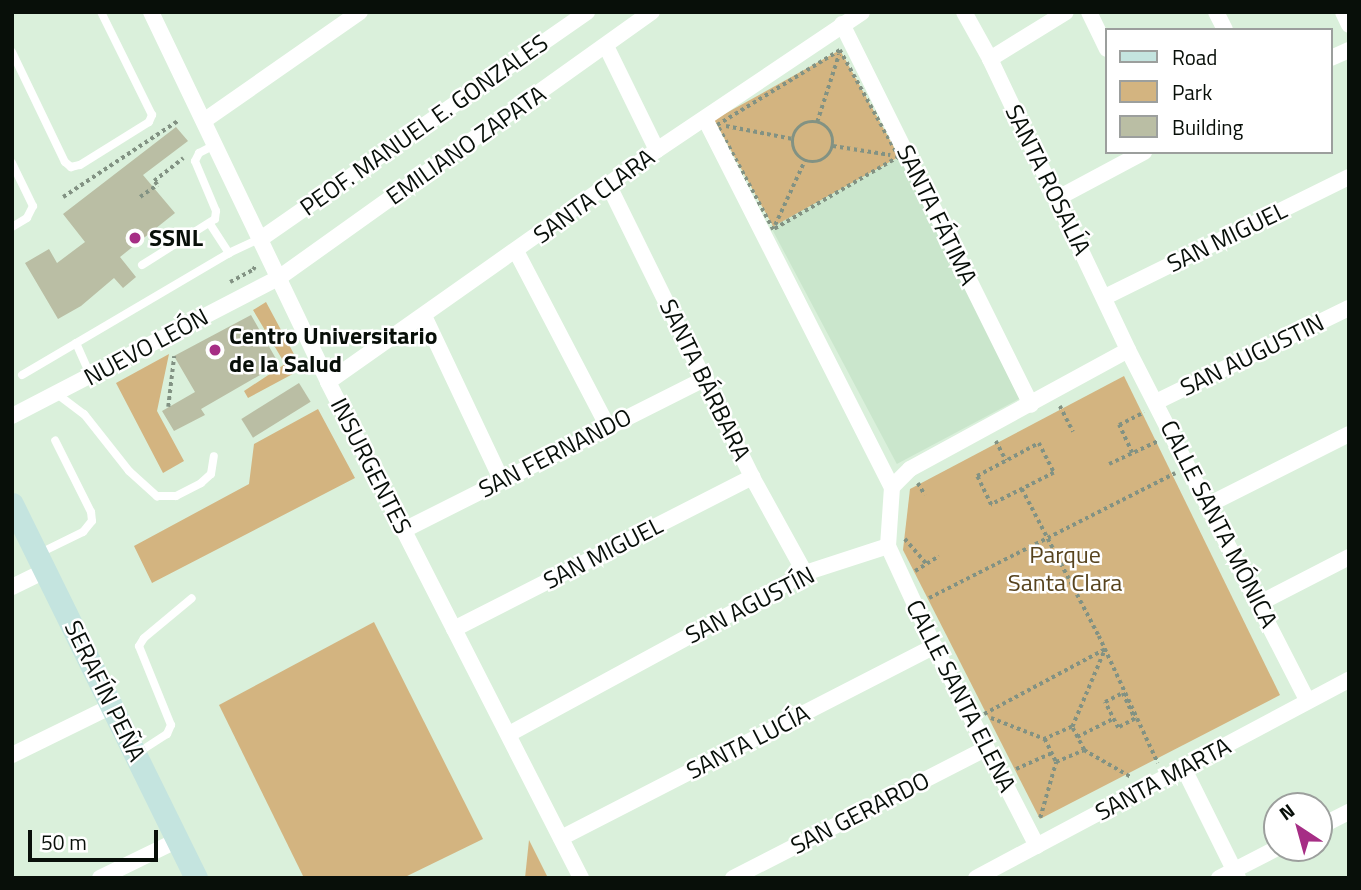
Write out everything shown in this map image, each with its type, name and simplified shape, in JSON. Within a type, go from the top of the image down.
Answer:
[{"type":"main road","name":"SERAFÍN PEÑA","points":[[12,504],[196,878]]},
{"type":"street","name":"INSURGENTES","points":[[151,12],[262,238],[328,382],[580,878]]},
{"type":"street","points":[[205,120],[360,12]]},
{"type":"street","name":"PEOF. MANUEL E. GONZALES","points":[[262,238],[587,12]]},
{"type":"street","name":"EMILIANO ZAPATA","points":[[280,277],[652,12]]},
{"type":"street","name":"SANTA CLARA","points":[[328,382],[424,317],[657,150],[711,122],[862,12]]},
{"type":"street","name":"SANTA ROSALÍA","points":[[964,12],[990,59],[1128,350]]},
{"type":"street","points":[[990,59],[1066,12]]},
{"type":"street","points":[[1089,12],[1106,47]]},
{"type":"street","points":[[1216,12],[1224,28]]},
{"type":"street","points":[[1343,12],[1349,25]]},
{"type":"street","name":"SANTA FÁTIMA","points":[[842,24],[1031,405]]},
{"type":"street","points":[[606,46],[657,150]]},
{"type":"street","points":[[1333,57],[1349,50]]},
{"type":"street","points":[[711,122],[899,486]]},
{"type":"street","points":[[1056,199],[1140,154]]},
{"type":"street","name":"SAN MIGUEL","points":[[1105,297],[1349,177]]},
{"type":"street","name":"SANTA BÁRBARA","points":[[609,186],[706,378],[752,477],[805,573]]},
{"type":"street","points":[[516,251],[607,425]]},
{"type":"street","name":"NUEVO LEÓN","points":[[12,416],[280,277]]},
{"type":"street","name":"SAN AUGUSTIN","points":[[1148,405],[1349,308]]},
{"type":"street","points":[[424,317],[501,479]]},
{"type":"street","points":[[894,544],[899,486],[910,469],[1128,350]]},
{"type":"street","name":"CALLE SANTA MÓNICA","points":[[1128,350],[1148,405],[1210,505],[1307,700]]},
{"type":"street","name":"SAN FERNANDO","points":[[404,530],[607,425],[706,378]]},
{"type":"street","points":[[1210,505],[1349,433]]},
{"type":"street","name":"SAN MIGUEL","points":[[454,629],[752,477]]},
{"type":"street","name":"SAN AGUSTÍN","points":[[509,734],[805,573],[894,544]]},
{"type":"street","name":"CALLE SANTA ELENA","points":[[894,544],[934,646],[1037,846]]},
{"type":"street","points":[[1260,603],[1349,557]]},
{"type":"street","points":[[12,587],[41,563]]},
{"type":"street","name":"SANTA LUCÍA","points":[[561,838],[934,646]]},
{"type":"street","name":"SANTA MARTA","points":[[976,878],[1349,680]]},
{"type":"street","points":[[12,755],[112,706]]},
{"type":"street","name":"SAN GERARDO","points":[[733,878],[987,748]]},
{"type":"street","points":[[1184,769],[1230,875],[1263,856]]},
{"type":"street","points":[[1333,820],[1349,811]]},
{"type":"street","points":[[100,878],[178,840]]},
{"type":"lane","points":[[12,52],[65,162],[71,167],[80,165],[149,121],[152,115],[101,12]]},
{"type":"lane","points":[[142,265],[215,219],[216,211],[195,161],[199,153],[217,144]]},
{"type":"lane","points":[[12,163],[33,206],[27,218],[12,227]]},
{"type":"lane","points":[[210,224],[229,253]]},
{"type":"lane","points":[[22,374],[229,253],[262,238]]},
{"type":"lane","points":[[76,343],[91,376]]},
{"type":"lane","points":[[57,394],[84,414],[129,471],[157,496],[176,496],[201,483],[211,474],[214,456]]},
{"type":"lane","points":[[41,563],[83,532],[92,521],[91,512],[55,440]]},
{"type":"lane","points":[[136,754],[167,734],[171,725],[139,651],[140,643],[192,598]]},
{"type":"path","points":[[711,122],[840,50]]},
{"type":"path","points":[[817,122],[840,50]]},
{"type":"path","points":[[840,50],[899,157]]},
{"type":"path","points":[[63,197],[177,121]]},
{"type":"path","points":[[711,122],[793,139]]},
{"type":"path","points":[[711,122],[773,230]]},
{"type":"path","points":[[817,122],[832,134],[833,146],[822,160],[805,160],[796,152],[793,139],[804,124],[817,122]]},
{"type":"path","points":[[833,146],[899,157]]},
{"type":"path","points":[[140,197],[157,185],[154,181],[191,152]]},
{"type":"path","points":[[773,230],[899,157]]},
{"type":"path","points":[[773,230],[805,160]]},
{"type":"path","points":[[167,407],[174,356]]},
{"type":"path","points":[[1049,411],[1071,400]]},
{"type":"path","points":[[1060,405],[1073,432]]},
{"type":"path","points":[[1132,453],[1119,425],[1148,405],[1151,421]]},
{"type":"path","points":[[1156,430],[1166,451]]},
{"type":"path","points":[[984,445],[1006,433]]},
{"type":"path","points":[[995,439],[1006,461]]},
{"type":"path","points":[[1109,464],[1160,440]]},
{"type":"path","points":[[1040,443],[1054,472],[991,505],[977,476],[1006,461],[1040,443]]},
{"type":"path","points":[[923,600],[1176,472],[1171,461]]},
{"type":"path","points":[[899,486],[928,475]]},
{"type":"path","points":[[917,481],[925,495]]},
{"type":"path","points":[[1022,489],[1105,649],[1158,763]]},
{"type":"path","points":[[894,544],[900,534],[927,564]]},
{"type":"path","points":[[910,574],[939,556]]},
{"type":"path","points":[[982,715],[1105,649]]},
{"type":"path","points":[[1045,739],[1072,727],[1105,649]]},
{"type":"path","points":[[1123,693],[1135,719],[1118,728],[1113,719],[1105,702],[1123,693]]},
{"type":"path","points":[[976,704],[988,726]]},
{"type":"path","points":[[982,715],[1045,739],[1056,762],[1038,825]]},
{"type":"path","points":[[1077,737],[1113,719]]},
{"type":"path","points":[[1072,727],[1084,750],[1131,777]]},
{"type":"path","points":[[1056,762],[1084,750]]},
{"type":"path","points":[[1011,771],[1052,753]]},
{"type":"path","points":[[1149,768],[1170,757]]},
{"type":"path","points":[[1119,783],[1140,772]]},
{"type":"path","points":[[1033,814],[1038,825]]},
{"type":"path","points":[[1038,825],[1050,819]]},
{"type":"shaded area","points":[[899,157],[1026,395],[897,464],[770,226]]},
{"type":"green space","points":[[840,50],[899,157],[773,227],[714,120]]},
{"type":"green space","points":[[266,302],[302,369],[248,398],[244,391],[285,364],[253,310]]},
{"type":"green space","points":[[169,354],[157,411],[184,461],[163,473],[116,383]]},
{"type":"green space","name":"Parque Santa Clara","points":[[1124,376],[1280,695],[1040,819],[903,550],[910,489]]},
{"type":"green space","points":[[318,409],[355,478],[152,583],[134,546],[249,484],[254,444]]},
{"type":"green space","points":[[374,622],[483,839],[403,878],[304,878],[219,705]]},
{"type":"green space","points":[[529,840],[548,878],[525,878]]},
{"type":"building","points":[[176,127],[188,141],[143,175],[175,213],[120,257],[136,277],[123,288],[114,278],[81,306],[58,319],[25,263],[49,249],[57,263],[85,242],[63,214]]},
{"type":"building","points":[[251,315],[279,364],[201,409],[205,415],[174,431],[162,411],[195,392],[174,356]]},
{"type":"building","points":[[299,383],[311,402],[253,438],[241,419]]},
{"type":"place","name":"SSNL","points":[[135,238]]},
{"type":"place","name":"Centro Universitario de la Salud","points":[[215,350]]}]
